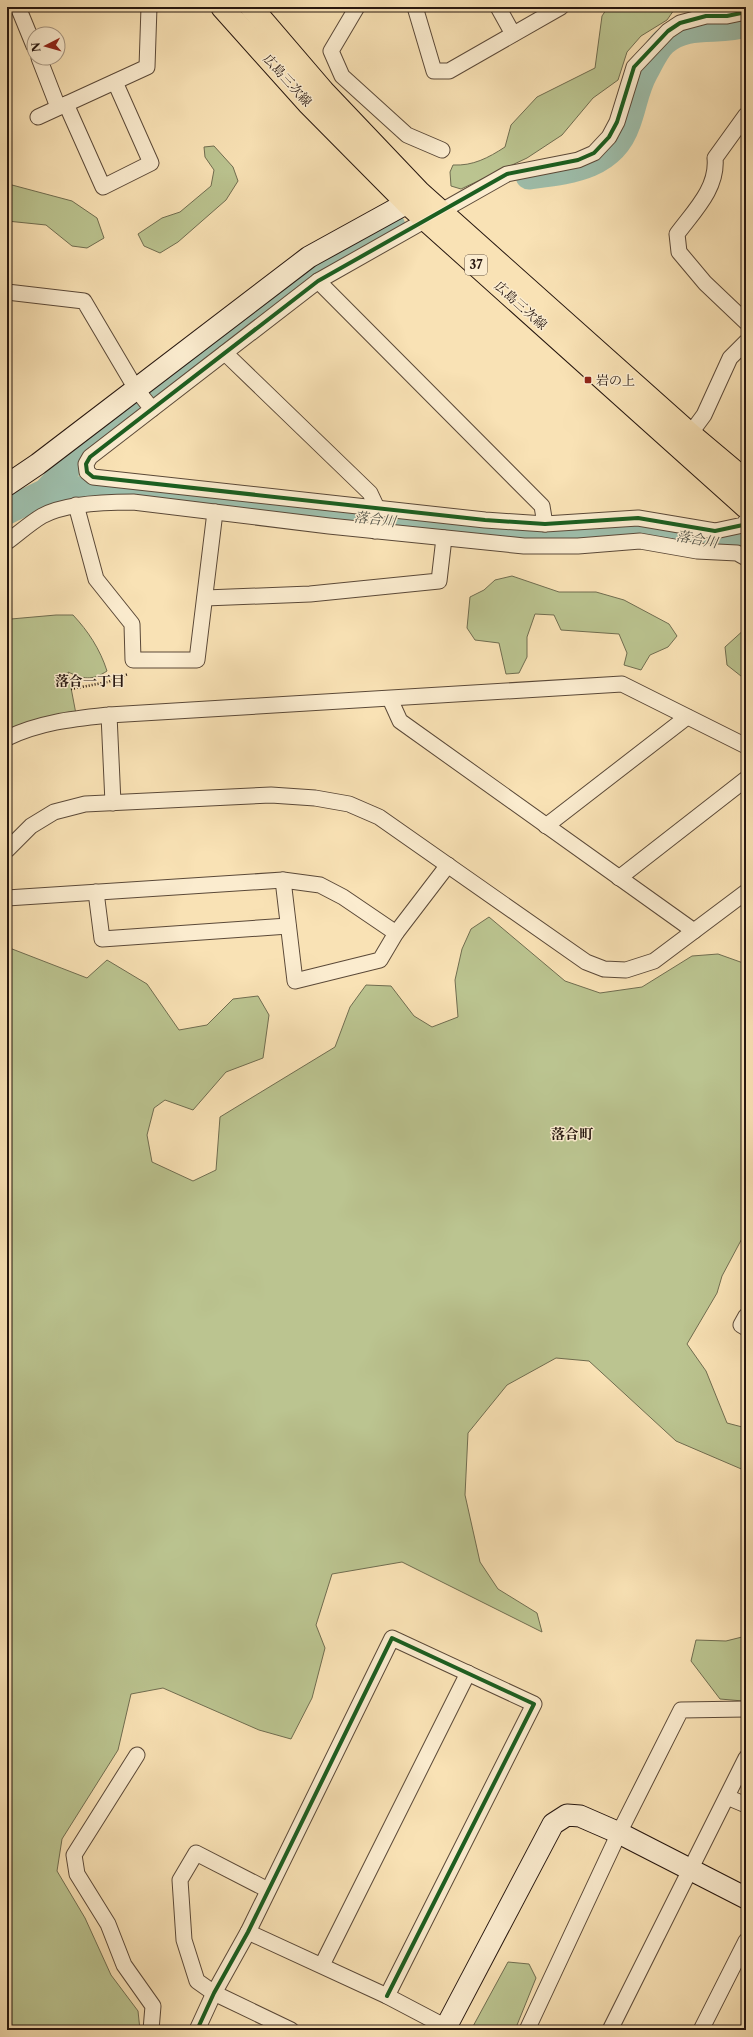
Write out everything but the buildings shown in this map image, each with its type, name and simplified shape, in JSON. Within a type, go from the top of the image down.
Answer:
[{"type":"main road","name":"広島三次線","points":[[222,7],[308,103],[433,216],[746,507]]},
{"type":"main road","name":"広島三次線","points":[[251,7],[413,198]]},
{"type":"main road","name":"広島三次線","points":[[433,216],[746,481]]},
{"type":"street","points":[[18,7],[26,26]]},
{"type":"street","points":[[38,117],[147,67],[149,7]]},
{"type":"street","points":[[357,7],[331,52],[342,76],[408,135],[442,150]]},
{"type":"street","points":[[415,7],[434,72],[449,72],[561,7]]},
{"type":"street","points":[[498,7],[513,34]]},
{"type":"street","points":[[746,12],[727,16],[706,16],[680,23],[668,31],[634,67],[617,122],[609,137],[594,153],[578,160],[507,174],[318,281],[90,457],[86,464],[87,472],[93,477],[376,520],[444,538],[524,546],[578,546],[640,541],[697,551],[737,553],[746,558]]},
{"type":"street","points":[[43,66],[103,187],[151,163],[115,82]]},
{"type":"street","points":[[323,91],[342,76]]},
{"type":"street","points":[[746,115],[715,158],[716,169],[711,187],[677,234],[679,252],[704,283],[746,322]]},
{"type":"street","points":[[7,486],[308,257],[413,198]]},
{"type":"street","points":[[318,281],[542,506],[545,524]]},
{"type":"street","points":[[7,292],[84,301],[136,389],[152,409]]},
{"type":"street","points":[[690,434],[704,415],[730,358],[746,342]]},
{"type":"street","points":[[225,353],[370,493],[376,520]]},
{"type":"street","points":[[7,542],[43,516],[76,506],[105,502],[133,502],[215,512],[376,520],[485,520],[545,524],[638,518],[715,531],[743,525],[746,521]]},
{"type":"street","points":[[76,506],[96,579],[132,624],[133,660],[198,660],[215,512]]},
{"type":"street","points":[[205,598],[310,594],[439,581],[444,538]]},
{"type":"street","points":[[7,738],[28,728],[63,719],[622,684],[746,746]]},
{"type":"street","points":[[390,699],[400,721],[694,931]]},
{"type":"street","points":[[109,715],[113,803]]},
{"type":"street","points":[[546,826],[687,716]]},
{"type":"street","points":[[619,878],[746,779]]},
{"type":"street","points":[[7,850],[30,826],[54,812],[85,804],[271,795],[315,798],[349,804],[379,817],[586,962],[604,969],[626,970],[654,961],[746,892]]},
{"type":"street","points":[[283,880],[295,981],[380,960],[396,933],[448,865]]},
{"type":"street","points":[[7,898],[283,880],[320,885],[343,897],[396,933]]},
{"type":"street","points":[[96,892],[102,939],[288,926]]},
{"type":"street","points":[[746,1316],[741,1325],[746,1328]]},
{"type":"street","points":[[197,2030],[214,1993],[248,1932],[392,1638],[534,1704],[387,1996]]},
{"type":"street","points":[[322,1965],[468,1673]]},
{"type":"street","points":[[528,2030],[619,1833],[681,1710],[746,1709]]},
{"type":"street","points":[[137,1755],[74,1854],[77,1874],[108,1924],[124,1965],[153,2006],[151,2030]]},
{"type":"street","points":[[610,2030],[746,1758]]},
{"type":"street","points":[[727,1797],[746,1805]]},
{"type":"street","points":[[248,1932],[387,1996],[445,2028],[553,1824],[567,1815],[580,1816],[619,1833],[746,1898]]},
{"type":"street","points":[[268,1890],[196,1853],[180,1880],[184,1940],[197,1981],[214,1993],[291,2030]]},
{"type":"street","points":[[701,2030],[746,1941]]},
{"type":"path","points":[[71,689],[108,682],[134,672],[133,660]]},
{"type":"green space","points":[[608,7],[676,7],[667,20],[641,36],[627,52],[618,80],[593,98],[562,135],[527,158],[461,189],[451,186],[450,172],[453,165],[474,163],[493,155],[505,147],[511,125],[537,97],[595,68],[602,16]]},
{"type":"green space","points":[[214,146],[233,167],[238,181],[226,200],[178,242],[160,253],[144,246],[138,234],[162,218],[180,212],[211,186],[214,170],[205,157],[204,147]]},
{"type":"green space","points":[[12,185],[72,201],[97,218],[104,238],[87,248],[72,246],[46,225],[7,221],[7,187]]},
{"type":"green space","points":[[512,576],[559,592],[596,592],[624,600],[669,624],[677,636],[668,647],[650,655],[641,670],[624,665],[627,653],[619,634],[561,630],[554,615],[535,614],[527,637],[527,657],[519,673],[506,674],[499,643],[475,640],[467,628],[470,597],[484,590],[495,580]]},
{"type":"green space","points":[[73,615],[84,627],[101,655],[107,671],[92,678],[78,676],[68,672],[76,714],[7,734],[7,616],[11,619]]},
{"type":"green space","points":[[746,628],[746,680],[727,665],[725,647]]},
{"type":"green space","points":[[489,917],[565,981],[600,993],[642,987],[692,956],[718,954],[746,964],[746,1231],[722,1276],[717,1293],[687,1344],[706,1371],[727,1423],[746,1428],[746,1471],[676,1441],[589,1361],[556,1358],[507,1385],[468,1433],[465,1495],[480,1562],[498,1589],[537,1613],[542,1632],[402,1562],[332,1574],[316,1625],[325,1648],[312,1698],[291,1739],[259,1730],[163,1688],[131,1694],[118,1750],[62,1839],[57,1871],[85,1918],[111,1975],[138,2011],[140,2030],[7,2030],[7,947],[87,978],[107,960],[147,984],[179,1030],[207,1025],[233,999],[258,996],[269,1015],[263,1058],[226,1072],[193,1110],[165,1100],[154,1108],[147,1135],[152,1162],[193,1181],[216,1170],[220,1117],[335,1047],[350,1007],[366,985],[391,986],[414,1016],[432,1027],[458,1017],[455,980],[462,949],[471,929]]},
{"type":"green space","points":[[746,1636],[746,1695],[743,1701],[720,1699],[691,1661],[696,1640],[726,1641]]},
{"type":"green space","points":[[508,1962],[529,1964],[536,1978],[515,2030],[471,2030]]},
{"type":"waterway","points":[[529,176],[559,172],[587,165],[611,150],[620,139],[627,124],[642,79],[656,52],[664,42],[673,36],[693,29],[725,28],[746,24]]},
{"type":"waterway","points":[[46,492],[85,448],[282,293],[316,270],[392,226]]},
{"type":"waterway","name":"落合川","points":[[7,511],[46,492],[90,489],[157,493],[471,531],[528,535],[585,534],[648,529],[719,544],[746,541]]},
{"type":"cycle path","points":[[746,12],[727,16],[706,16],[680,23],[668,31],[634,67],[617,122],[609,137],[594,153],[578,160],[507,174],[318,281],[90,457],[86,464],[87,472],[93,477],[485,520],[545,524],[638,518],[715,531],[743,525],[746,521]]},
{"type":"cycle path","points":[[197,2030],[214,1993],[248,1932],[392,1638],[534,1704],[387,1996]]},
{"type":"place","name":"岩の上","points":[[588,380]]},
{"type":"district","name":"落合一丁目","points":[[90,681]]},
{"type":"district","name":"落合町","points":[[572,1134]]}]
